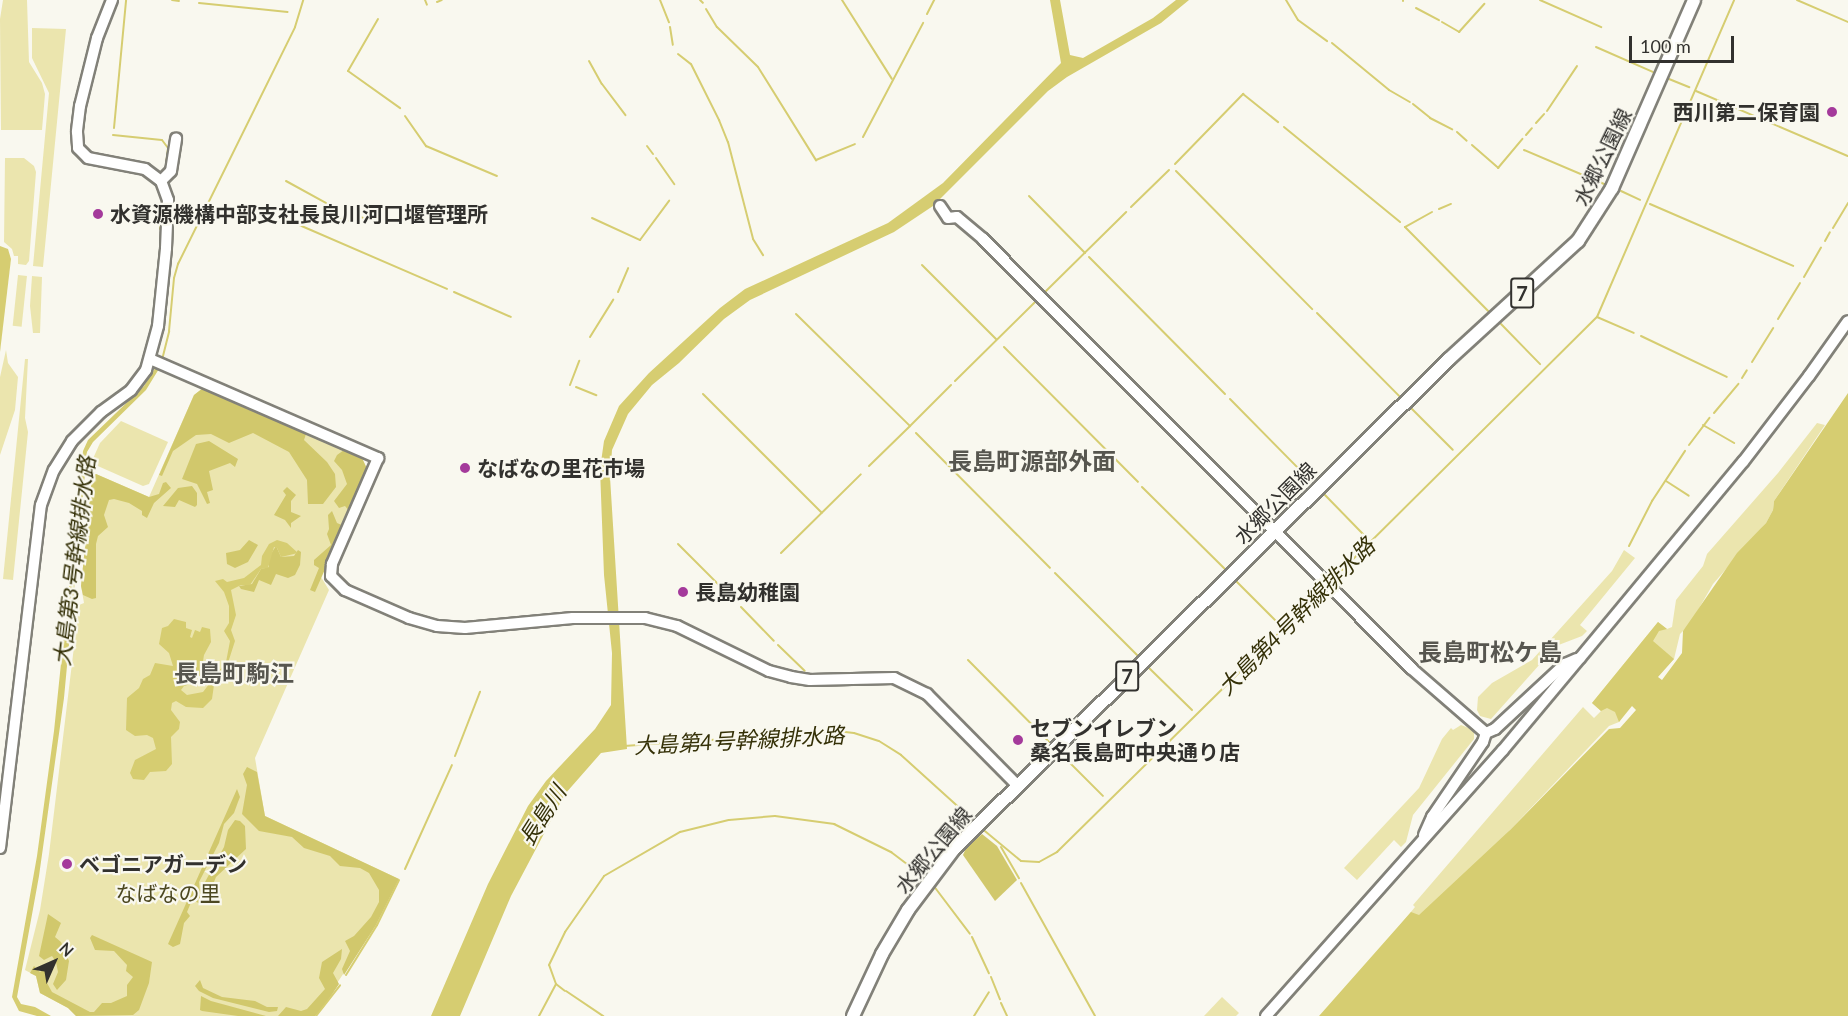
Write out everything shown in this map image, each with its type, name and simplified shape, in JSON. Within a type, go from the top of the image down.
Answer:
[{"type":"main road","name":"水郷公園線","points":[[853,1016],[882,954],[908,910],[925,885],[977,824],[1449,359],[1578,241],[1612,188],[1694,0]]},
{"type":"street","points":[[0,848],[41,505],[54,470],[72,441],[101,412],[131,390],[157,362],[168,200],[161,181],[145,169],[88,158],[78,148],[77,132],[83,91],[102,23],[112,0]]},
{"type":"street","points":[[161,181],[171,171],[176,138]]},
{"type":"street","points":[[940,206],[948,218],[957,217],[983,239],[1412,669],[1486,733]]},
{"type":"street","points":[[1266,1016],[1421,843],[1580,658],[1743,462],[1848,321]]},
{"type":"street","points":[[157,362],[378,458],[332,564],[331,576],[345,590],[409,618],[437,626],[465,628],[503,622],[625,617],[677,626],[769,671],[791,677],[810,680],[894,678],[915,686],[927,694],[1018,786]]},
{"type":"street","points":[[1421,843],[1432,817],[1483,742],[1486,733],[1495,729],[1565,664],[1580,658]]},
{"type":"green space","points":[[3,0],[27,0],[29,62],[42,83],[45,94],[42,130],[1,130],[0,19]]},
{"type":"green space","points":[[32,28],[66,29],[43,267],[33,266],[49,93],[32,58]]},
{"type":"green space","points":[[5,158],[24,158],[34,166],[36,172],[29,261],[26,265],[18,264],[18,256],[14,256],[12,249],[4,242]]},
{"type":"green space","points":[[18,275],[27,276],[22,327],[13,326]]},
{"type":"green space","points":[[32,276],[42,277],[40,333],[33,333],[30,306]]},
{"type":"green space","points":[[6,350],[8,363],[18,377],[15,410],[0,455],[0,377]]},
{"type":"green space","points":[[25,359],[28,359],[25,418],[28,432],[13,580],[3,579]]},
{"type":"green space","name":"なばなの里","points":[[203,388],[362,458],[368,471],[321,577],[329,590],[255,758],[265,816],[399,879],[376,925],[315,1016],[76,1016],[68,1008],[40,993],[36,976],[25,970],[40,910],[49,854],[79,605],[84,603],[81,586],[92,477],[96,474],[149,497],[194,395]]},
{"type":"green space","points":[[121,421],[168,442],[149,484],[143,486],[91,463],[100,443]]},
{"type":"green space","points":[[1817,423],[1825,425],[1774,501],[1773,510],[1766,523],[1713,584],[1690,624],[1680,634],[1674,659],[1661,673],[1656,670],[1619,722],[1609,726],[1510,830],[1429,925],[1400,925],[1415,907],[1413,905],[1583,707],[1594,718],[1601,711],[1592,703],[1658,622],[1667,629],[1672,627],[1676,600],[1703,566],[1707,554],[1778,473]]},
{"type":"green space","points":[[1624,550],[1635,558],[1580,625],[1587,631],[1582,636],[1556,646],[1491,719],[1480,716],[1477,710],[1478,697],[1492,683],[1532,660],[1612,571]]},
{"type":"green space","points":[[1461,725],[1474,730],[1474,739],[1413,815],[1406,842],[1401,847],[1394,840],[1357,880],[1344,868],[1419,788],[1442,739],[1451,728],[1453,730]]},
{"type":"green space","points":[[1222,997],[1239,1013],[1236,1016],[1204,1016]]},
{"type":"shaded area","points":[[203,388],[306,434],[304,440],[327,462],[335,474],[336,487],[323,504],[308,504],[307,480],[289,452],[253,433],[229,443],[211,434],[196,435],[173,451],[162,476],[159,475],[194,395]]},
{"type":"shaded area","points":[[209,441],[238,459],[235,467],[230,463],[209,471],[213,490],[207,492],[210,503],[207,504],[197,484],[182,479],[196,444]]},
{"type":"shaded area","points":[[344,450],[362,458],[368,471],[350,512],[345,506],[339,508],[334,501],[347,484],[342,470],[334,461],[337,455]]},
{"type":"shaded area","points":[[96,474],[149,497],[159,494],[163,483],[166,482],[171,488],[154,503],[147,518],[142,515],[142,511],[129,503],[109,500],[104,515],[108,527],[98,536],[96,544],[96,598],[92,599],[83,595],[81,586],[92,477]]},
{"type":"shaded area","points":[[192,486],[197,493],[195,507],[179,500],[175,507],[163,506],[178,488]]},
{"type":"shaded area","points":[[287,487],[296,495],[291,501],[291,512],[301,516],[291,523],[291,528],[285,520],[274,515],[286,495],[283,491]]},
{"type":"shaded area","points":[[332,511],[337,523],[344,526],[315,592],[310,590],[319,568],[314,565],[314,560],[331,545],[327,534],[328,515]]},
{"type":"shaded area","points":[[249,540],[258,545],[248,562],[235,568],[227,564],[226,553],[240,550]]},
{"type":"shaded area","points":[[276,546],[281,557],[294,556],[298,550],[301,552],[300,565],[295,575],[288,578],[276,574],[271,585],[259,580],[254,592],[241,589],[239,586],[252,584],[261,569],[269,567],[269,557]]},
{"type":"shaded area","points":[[247,767],[257,772],[265,816],[399,879],[376,925],[344,975],[342,969],[350,951],[345,941],[354,936],[371,917],[379,902],[379,890],[369,873],[360,868],[340,866],[330,856],[304,848],[292,837],[259,831],[242,814],[247,785],[243,774]]},
{"type":"shaded area","points":[[237,789],[240,797],[234,813],[224,824],[219,843],[199,882],[201,904],[192,900],[187,912],[190,916],[184,923],[180,944],[173,947],[168,944]]},
{"type":"shaded area","points":[[235,820],[245,826],[246,849],[216,877],[210,892],[214,905],[210,905],[204,896],[205,882],[224,847],[228,830]]},
{"type":"shaded area","points":[[982,834],[997,846],[1017,880],[995,901],[963,855],[966,848]]},
{"type":"shaded area","points":[[48,914],[61,923],[55,937],[61,942],[69,961],[66,980],[57,990],[53,984],[58,972],[56,962],[52,956],[44,960],[39,956]]},
{"type":"shaded area","points":[[92,935],[152,962],[149,983],[139,1010],[133,1015],[76,1016],[68,1008],[40,993],[36,976],[30,973],[34,966],[40,972],[50,963],[52,969],[47,983],[52,992],[90,1012],[94,1012],[102,1003],[111,1003],[127,996],[127,985],[133,977],[126,971],[127,965],[114,951],[95,950],[90,938]]},
{"type":"shaded area","points":[[342,949],[341,959],[333,973],[339,984],[323,1008],[315,1016],[278,1016],[286,1007],[301,1011],[307,1009],[325,989],[319,978],[322,962]]},
{"type":"shaded area","points":[[200,980],[203,988],[222,997],[255,1001],[267,1007],[278,1007],[277,1011],[269,1012],[213,998],[199,991],[195,986]]},
{"type":"shaded area","points":[[201,996],[211,1001],[266,1016],[238,1016],[202,1011],[200,1010]]},
{"type":"water","name":"長島川","points":[[1050,0],[1060,0],[1070,55],[1083,58],[1153,18],[1176,0],[1189,0],[1161,23],[1067,77],[1048,91],[933,206],[894,232],[750,300],[724,319],[679,363],[652,385],[628,414],[612,450],[610,477],[627,749],[601,753],[565,794],[511,896],[460,1016],[431,1016],[488,884],[528,806],[546,781],[595,729],[611,705],[612,653],[604,575],[600,469],[604,441],[619,406],[649,373],[720,308],[745,289],[888,223],[943,183],[1061,63]]},
{"type":"water","points":[[0,246],[8,249],[11,259],[0,352]]},
{"type":"water","points":[[162,357],[165,359],[146,390],[93,442],[87,452],[64,698],[39,876],[17,997],[21,1004],[35,1007],[51,1016],[37,1016],[19,1011],[12,997],[37,856],[54,731],[83,451],[88,440],[144,386]]},
{"type":"water","points":[[1848,393],[1848,1016],[1319,1016],[1411,912],[1419,915],[1510,830],[1609,729],[1620,728],[1636,710],[1632,706],[1619,722],[1615,712],[1607,708],[1601,711],[1592,703],[1658,622],[1667,629],[1659,631],[1653,641],[1674,659],[1658,677],[1662,680],[1682,653],[1683,631],[1737,553],[1766,523],[1773,510],[1774,501]]},
{"type":"water","points":[[277,540],[287,543],[298,553],[281,557],[277,548],[274,547],[268,568],[261,569],[250,585],[241,585],[231,590],[236,615],[231,630],[235,641],[226,669],[214,685],[212,699],[203,708],[186,707],[176,701],[172,703],[171,710],[180,722],[179,729],[171,737],[172,764],[166,771],[150,772],[144,780],[133,779],[130,773],[135,760],[156,749],[153,738],[147,735],[135,736],[126,730],[127,698],[139,688],[143,679],[150,675],[155,663],[173,666],[169,653],[159,644],[162,628],[168,626],[174,619],[186,622],[186,628],[192,630],[190,637],[192,638],[195,630],[200,632],[202,627],[210,629],[211,642],[204,655],[201,674],[194,683],[184,686],[181,690],[187,695],[203,692],[226,662],[230,641],[224,631],[229,623],[229,606],[224,592],[215,581],[223,579],[227,582],[244,578],[261,565],[262,556],[269,544]]},
{"type":"waterway","points":[[114,128],[126,0]]},
{"type":"waterway","points":[[172,0],[179,1]]},
{"type":"waterway","name":"大島第3号幹線排水路","points":[[162,360],[169,331],[174,278],[178,264],[295,27],[303,0]]},
{"type":"waterway","points":[[425,0],[427,5]]},
{"type":"waterway","points":[[437,2],[442,0]]},
{"type":"waterway","points":[[660,0],[669,22]]},
{"type":"waterway","points":[[700,0],[703,3]]},
{"type":"waterway","points":[[842,0],[892,79]]},
{"type":"waterway","points":[[927,14],[934,0]]},
{"type":"waterway","points":[[1286,0],[1298,20],[1327,41]]},
{"type":"waterway","points":[[1540,0],[1601,27]]},
{"type":"waterway","name":"大島第4号幹線排水路","points":[[1331,581],[1597,317],[1734,0]]},
{"type":"waterway","points":[[1797,0],[1848,22]]},
{"type":"waterway","points":[[199,3],[288,12]]},
{"type":"waterway","points":[[1442,22],[1459,32],[1484,4]]},
{"type":"waterway","points":[[1416,8],[1439,20]]},
{"type":"waterway","points":[[706,9],[717,27],[758,67],[816,160],[855,144]]},
{"type":"waterway","points":[[378,19],[348,71],[400,108]]},
{"type":"waterway","points":[[863,137],[923,23]]},
{"type":"waterway","points":[[670,27],[673,45]]},
{"type":"waterway","points":[[1332,43],[1389,90],[1410,102]]},
{"type":"waterway","points":[[1596,47],[1653,72]]},
{"type":"waterway","points":[[678,54],[691,64],[719,120],[728,142],[753,239],[763,255]]},
{"type":"waterway","points":[[589,61],[602,84],[625,115]]},
{"type":"waterway","points":[[1547,111],[1577,66]]},
{"type":"waterway","points":[[1669,79],[1689,87]]},
{"type":"waterway","points":[[1696,91],[1848,156]]},
{"type":"waterway","points":[[1175,164],[1243,94],[1278,122]]},
{"type":"waterway","points":[[1413,104],[1430,118],[1452,129]]},
{"type":"waterway","points":[[1536,123],[1544,114]]},
{"type":"waterway","points":[[405,116],[426,146],[497,176]]},
{"type":"waterway","points":[[1284,127],[1400,222]]},
{"type":"waterway","points":[[1526,135],[1532,128]]},
{"type":"waterway","points":[[1457,132],[1467,141]]},
{"type":"waterway","points":[[113,135],[162,140],[168,148],[166,165]]},
{"type":"waterway","points":[[1472,145],[1498,168],[1522,139]]},
{"type":"waterway","points":[[647,146],[653,154]]},
{"type":"waterway","points":[[1524,150],[1604,184]]},
{"type":"waterway","points":[[656,158],[674,184]]},
{"type":"waterway","points":[[1131,207],[1169,170]]},
{"type":"waterway","points":[[1176,171],[1312,309]]},
{"type":"waterway","points":[[286,181],[326,203],[323,212],[354,222],[357,216],[370,220]]},
{"type":"waterway","points":[[1621,191],[1640,200]]},
{"type":"waterway","points":[[1029,196],[1085,253]]},
{"type":"waterway","points":[[592,218],[640,240],[669,201]]},
{"type":"waterway","points":[[1833,228],[1848,203]]},
{"type":"waterway","points":[[1439,209],[1451,204]]},
{"type":"waterway","points":[[1650,204],[1793,266]]},
{"type":"waterway","points":[[1045,292],[1126,212]]},
{"type":"waterway","points":[[1432,212],[1405,227],[1489,312]]},
{"type":"waterway","points":[[160,229],[162,214]]},
{"type":"waterway","points":[[290,221],[447,289]]},
{"type":"waterway","points":[[1825,241],[1830,232]]},
{"type":"waterway","points":[[1804,277],[1821,248]]},
{"type":"waterway","points":[[1089,257],[1225,394]]},
{"type":"waterway","points":[[922,265],[996,339]]},
{"type":"waterway","points":[[618,292],[628,268]]},
{"type":"waterway","points":[[1778,319],[1800,283]]},
{"type":"waterway","points":[[454,292],[511,317]]},
{"type":"waterway","points":[[590,337],[613,300]]},
{"type":"waterway","points":[[955,381],[1037,300]]},
{"type":"waterway","points":[[1317,313],[1399,396]]},
{"type":"waterway","points":[[796,314],[910,426],[951,385]]},
{"type":"waterway","points":[[1597,317],[1634,333]]},
{"type":"waterway","points":[[1501,324],[1540,364]]},
{"type":"waterway","points":[[1752,362],[1773,328]]},
{"type":"waterway","points":[[1641,336],[1727,377]]},
{"type":"waterway","points":[[1004,347],[1138,482]]},
{"type":"waterway","points":[[570,385],[579,361]]},
{"type":"waterway","points":[[1742,378],[1747,370]]},
{"type":"waterway","points":[[1714,413],[1738,384]]},
{"type":"waterway","points":[[576,387],[596,395]]},
{"type":"waterway","points":[[703,394],[822,513]]},
{"type":"waterway","points":[[1230,399],[1311,481]]},
{"type":"waterway","points":[[1411,408],[1453,450]]},
{"type":"waterway","points":[[1689,445],[1709,418]]},
{"type":"waterway","points":[[1703,425],[1734,443]]},
{"type":"waterway","points":[[869,466],[910,426]]},
{"type":"waterway","points":[[916,433],[1050,568]]},
{"type":"waterway","points":[[1629,546],[1652,501],[1685,451]]},
{"type":"waterway","points":[[781,553],[861,474]]},
{"type":"waterway","points":[[1666,481],[1689,496]]},
{"type":"waterway","points":[[1142,487],[1225,569]]},
{"type":"waterway","points":[[1324,494],[1366,537]]},
{"type":"waterway","points":[[678,544],[734,600]]},
{"type":"waterway","points":[[1055,573],[1137,655]]},
{"type":"waterway","points":[[1235,580],[1278,623]]},
{"type":"waterway","name":"大島第4号幹線排水路","points":[[980,827],[1021,861],[1039,862],[1057,852],[1325,588]]},
{"type":"waterway","points":[[741,607],[774,641]]},
{"type":"waterway","points":[[778,645],[805,671]]},
{"type":"waterway","points":[[968,660],[1050,743]]},
{"type":"waterway","points":[[1147,666],[1192,710]]},
{"type":"waterway","points":[[455,756],[480,692]]},
{"type":"waterway","name":"大島第4号幹線排水路","points":[[624,746],[837,731],[854,733],[879,741],[901,755],[974,821]]},
{"type":"waterway","points":[[1064,757],[1103,796]]},
{"type":"waterway","points":[[405,869],[452,765]]},
{"type":"waterway","points":[[539,1016],[556,984],[549,965],[565,932],[604,876],[680,832],[729,820],[775,816],[834,824],[891,852],[924,877]]},
{"type":"waterway","points":[[1001,847],[1019,878]]},
{"type":"waterway","points":[[346,975],[377,925],[399,880]]},
{"type":"waterway","points":[[1021,883],[1095,1016]]},
{"type":"waterway","points":[[933,885],[970,934]]},
{"type":"waterway","points":[[972,937],[989,973]]},
{"type":"waterway","points":[[991,977],[1000,999]]},
{"type":"waterway","points":[[556,984],[565,991]]},
{"type":"waterway","points":[[316,1016],[340,985]]},
{"type":"waterway","points":[[566,991],[603,1016]]},
{"type":"waterway","points":[[974,1016],[989,992]]},
{"type":"waterway","points":[[1001,1003],[1007,1016]]},
{"type":"place","name":"西川第二保育園","points":[[1832,112]]},
{"type":"place","name":"水資源機構中部支社長良川河口堰管理所","points":[[98,214]]},
{"type":"place","name":"なばなの里花市場","points":[[465,468]]},
{"type":"place","name":"長島幼稚園","points":[[683,592]]},
{"type":"place","name":"セブンイレブン 桑名長島町中央通り店","points":[[1018,740]]},
{"type":"place","name":"ベゴニアガーデン","points":[[67,864]]},
{"type":"district","name":"長島町源部外面","points":[[1032,461]]},
{"type":"district","name":"長島町松ケ島","points":[[1490,652]]},
{"type":"district","name":"長島町駒江","points":[[234,673]]}]
